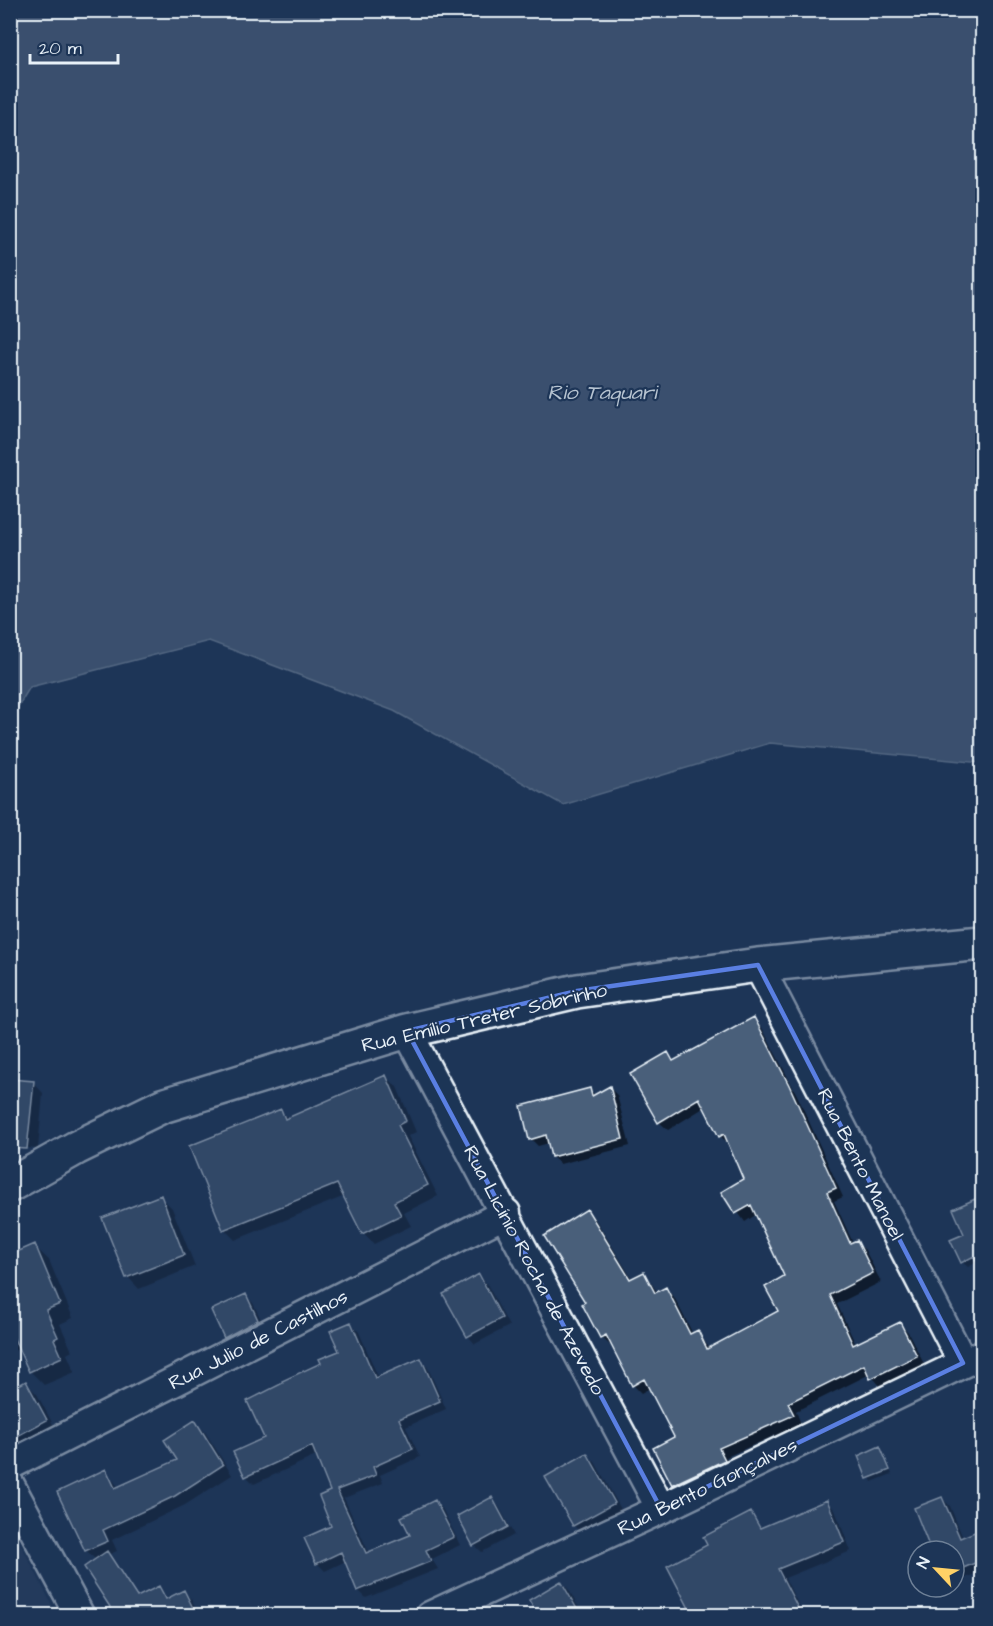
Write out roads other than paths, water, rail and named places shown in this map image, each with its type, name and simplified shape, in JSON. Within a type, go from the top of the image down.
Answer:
[{"type":"main road","name":"Rua Emílio Treter Sobrinho","points":[[10,1185],[76,1148],[162,1106],[407,1031],[577,991],[758,965],[982,943]]},
{"type":"street","name":"Rua Bento Manoel","points":[[758,965],[973,1359]]},
{"type":"street","name":"Rua Licínio Rocha de Azevedo","points":[[407,1031],[661,1509]]},
{"type":"street","name":"Rua Julio de Castilhos","points":[[10,1465],[506,1214]]},
{"type":"street","name":"Rua Bento Gonçalves","points":[[430,1616],[661,1509],[973,1359]]},
{"type":"street","points":[[10,1485],[80,1616]]},
{"type":"water","name":"Rio Taquari","points":[[11,10],[982,11],[982,763],[770,743],[563,805],[394,711],[209,641],[30,687],[11,718]]}]
